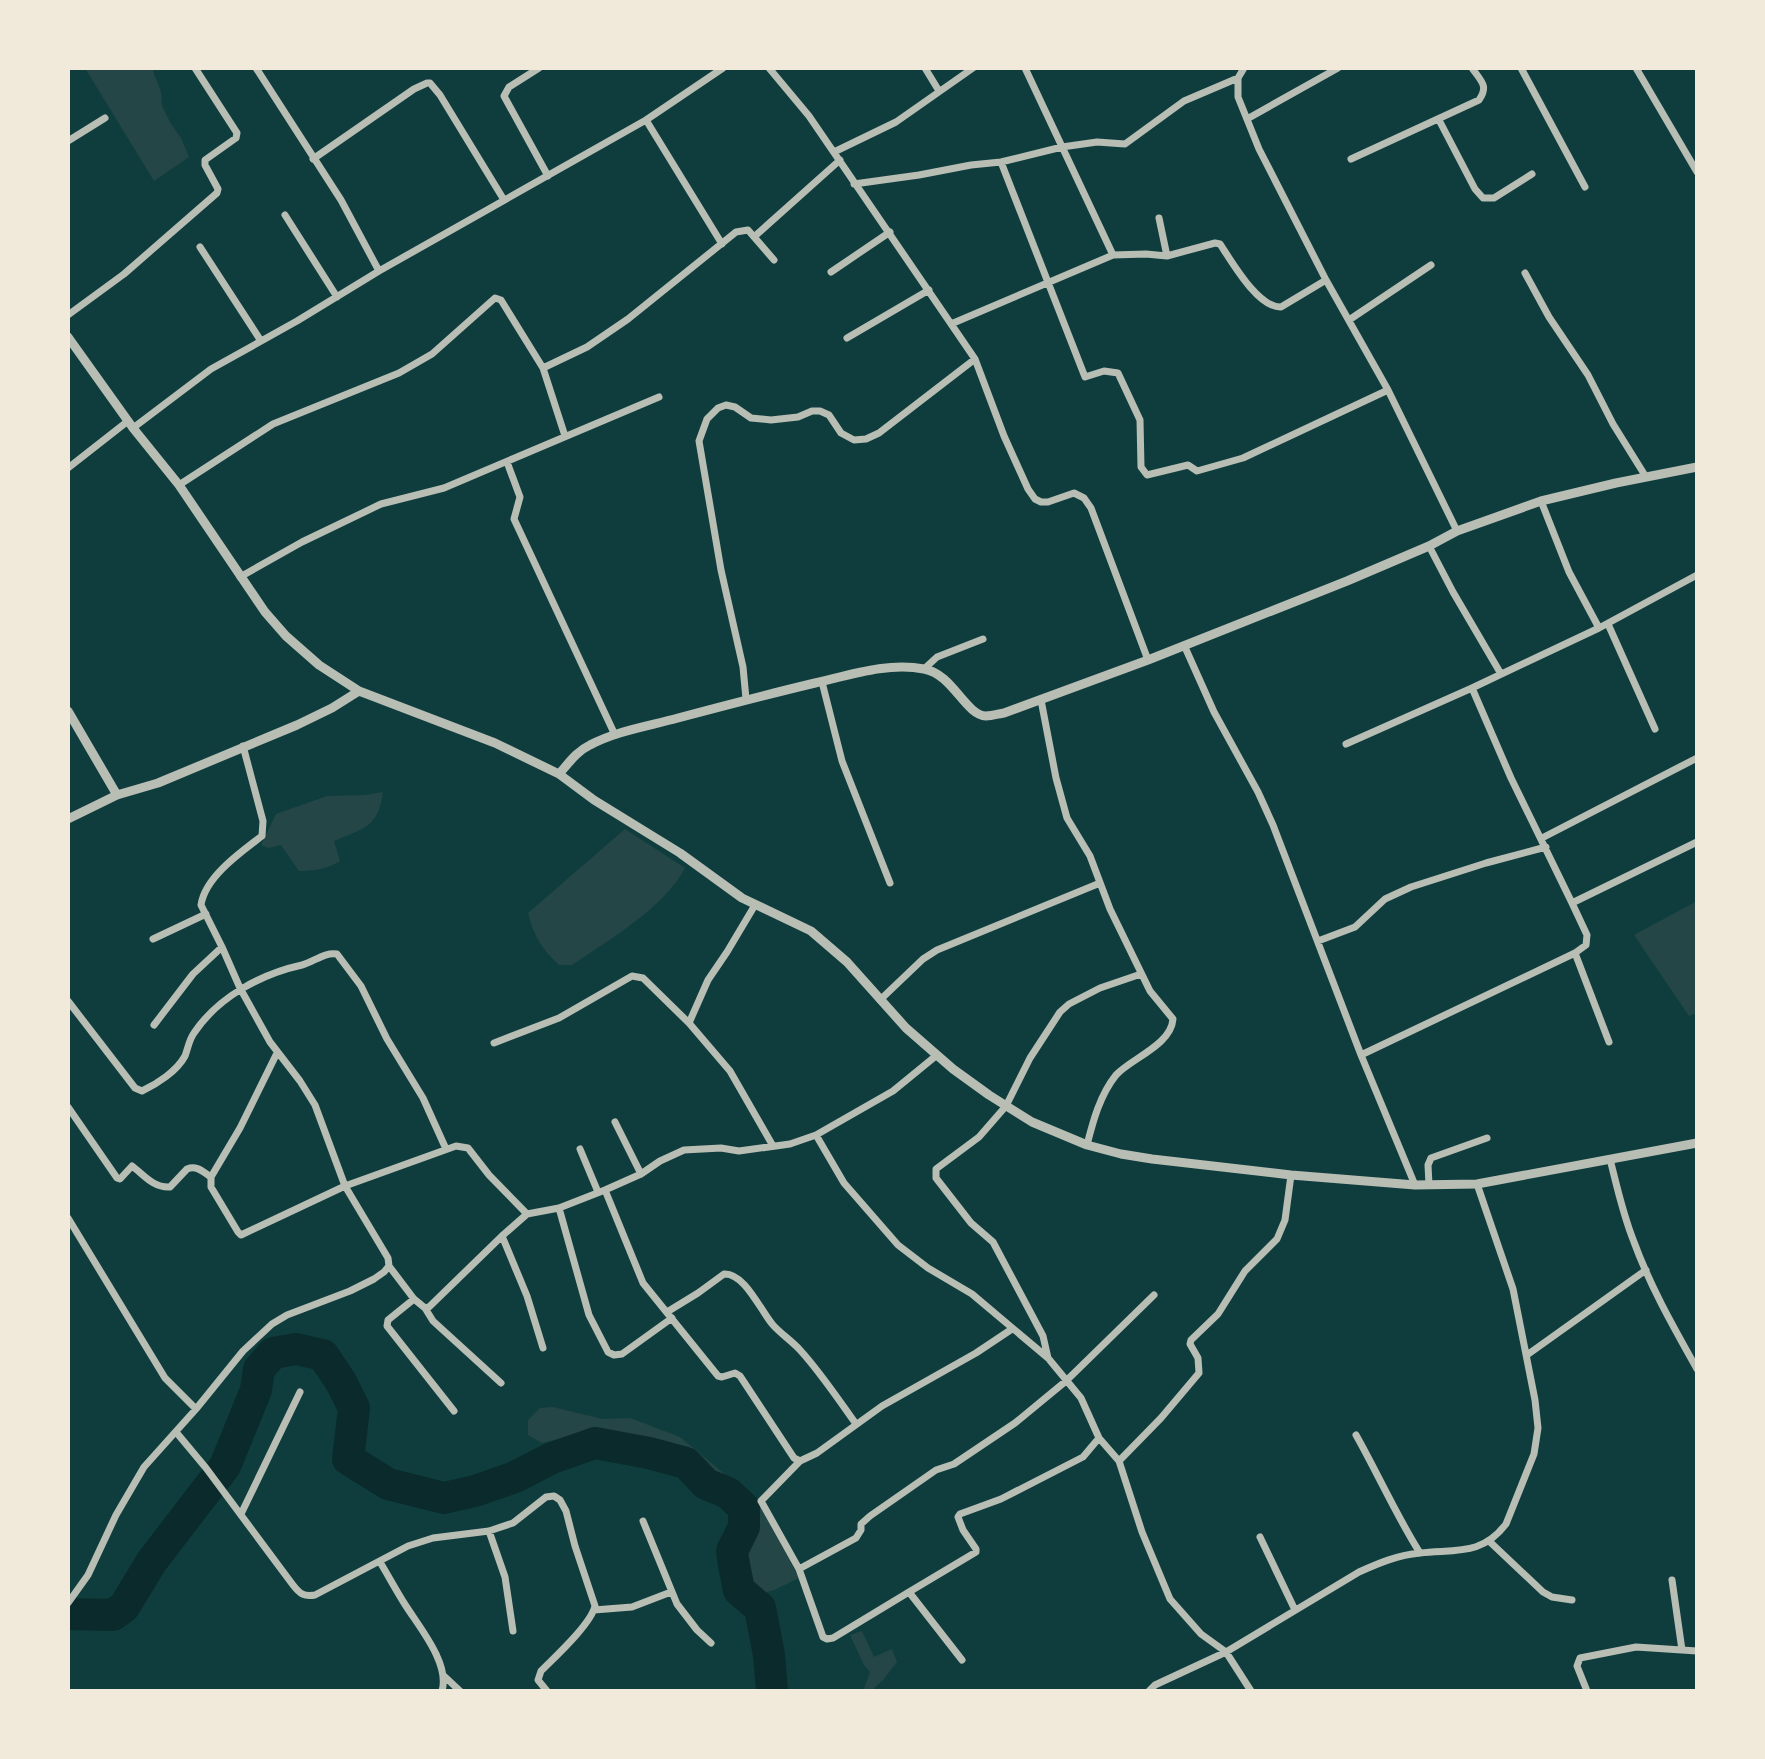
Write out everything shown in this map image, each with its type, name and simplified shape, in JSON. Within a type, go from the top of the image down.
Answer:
[{"type":"street","points":[[68,315],[124,274],[215,196],[218,189],[205,160],[236,138],[237,133],[195,68]]},
{"type":"street","points":[[256,68],[341,200],[379,271]]},
{"type":"street","points":[[539,68],[509,87],[504,96],[548,176]]},
{"type":"street","points":[[68,468],[211,369],[646,120],[723,68]]},
{"type":"street","points":[[769,68],[809,116],[975,359],[1004,436],[1035,499],[1048,502],[1074,493],[1084,498],[1091,508],[1148,660]]},
{"type":"street","points":[[925,68],[939,91]]},
{"type":"street","points":[[834,152],[896,122],[973,68]]},
{"type":"street","points":[[1025,68],[1113,255]]},
{"type":"street","points":[[1244,68],[1238,78],[1238,97],[1259,149],[1326,280],[1388,390],[1457,531]]},
{"type":"street","points":[[1247,119],[1338,68]]},
{"type":"street","points":[[1351,159],[1479,100],[1483,84],[1472,68]]},
{"type":"street","points":[[1521,68],[1585,187]]},
{"type":"street","points":[[1636,68],[1697,172]]},
{"type":"street","points":[[854,184],[1001,162],[1062,147],[1097,142],[1125,144],[1184,101],[1238,78]]},
{"type":"street","points":[[313,159],[414,89],[430,83],[504,200]]},
{"type":"street","points":[[68,141],[105,118]]},
{"type":"street","points":[[646,120],[722,244]]},
{"type":"street","points":[[1439,120],[1475,189],[1483,198],[1494,198],[1532,174]]},
{"type":"street","points":[[755,236],[840,160]]},
{"type":"street","points":[[1001,162],[1085,377],[1104,371],[1118,373],[1140,420],[1141,467],[1147,475],[1188,465],[1197,471],[1243,458],[1388,390]]},
{"type":"street","points":[[285,215],[337,297]]},
{"type":"street","points":[[1159,218],[1167,256]]},
{"type":"street","points":[[543,368],[587,347],[628,319],[736,232],[748,230],[774,260]]},
{"type":"street","points":[[831,272],[890,232]]},
{"type":"street","points":[[951,324],[1113,255],[1167,256],[1220,244],[1257,295],[1274,307],[1281,307],[1326,280]]},
{"type":"street","points":[[200,247],[261,341]]},
{"type":"street","points":[[1349,320],[1431,265]]},
{"type":"street","points":[[1525,273],[1646,477]]},
{"type":"street","points":[[847,338],[929,290]]},
{"type":"street","points":[[179,485],[273,424],[399,373],[432,354],[495,298],[501,300],[543,368],[565,436]]},
{"type":"street","points":[[68,337],[179,485],[257,602],[286,636],[319,665],[359,691],[495,743],[559,774],[594,800],[689,859],[729,889],[820,937],[847,962],[906,1028],[970,1082],[1032,1122],[1087,1145],[1121,1154],[1291,1175],[1415,1185],[1477,1184],[1697,1143]]},
{"type":"street","points":[[746,699],[743,667],[721,570],[699,441],[707,419],[726,405],[751,418],[771,420],[820,411],[829,415],[841,433],[854,440],[866,439],[975,359]]},
{"type":"street","points":[[240,577],[302,542],[381,504],[444,488],[659,397]]},
{"type":"street","points":[[507,462],[520,497],[514,519],[615,735]]},
{"type":"street","points":[[559,774],[588,745],[615,735],[746,699],[892,667],[932,671],[947,680],[980,715],[1004,713],[1148,660],[1347,581],[1457,531],[1541,501],[1697,467]]},
{"type":"street","points":[[1541,501],[1569,572],[1599,628]]},
{"type":"street","points":[[1429,546],[1501,674]]},
{"type":"street","points":[[1346,744],[1608,624],[1697,575]]},
{"type":"street","points":[[1608,624],[1655,729]]},
{"type":"street","points":[[924,669],[937,657],[983,639]]},
{"type":"street","points":[[1184,645],[1214,712],[1258,792],[1290,866],[1361,1055],[1415,1185]]},
{"type":"street","points":[[822,682],[842,761],[890,883]]},
{"type":"street","points":[[1361,1055],[1586,945],[1587,935],[1511,778],[1472,688]]},
{"type":"street","points":[[68,819],[117,795],[158,783],[315,716],[359,691]]},
{"type":"street","points":[[1041,700],[1067,818],[1090,856],[1141,974],[1150,991],[1173,1019],[1173,1025],[1161,1040],[1114,1078],[1095,1113],[1087,1145]]},
{"type":"street","points":[[68,711],[117,795]]},
{"type":"street","points":[[243,746],[264,830],[262,836],[233,858],[206,889],[201,905],[240,988],[277,1053],[315,1105],[345,1186],[388,1258],[389,1266],[433,1321],[501,1383]]},
{"type":"street","points":[[1542,838],[1697,758]]},
{"type":"street","points":[[1572,903],[1697,842]]},
{"type":"street","points":[[1318,941],[1355,927],[1385,899],[1411,887],[1546,847]]},
{"type":"street","points":[[880,1000],[937,950],[1100,883]]},
{"type":"street","points":[[689,1023],[708,980],[755,905]]},
{"type":"street","points":[[153,939],[206,914]]},
{"type":"street","points":[[154,1025],[193,974],[222,947]]},
{"type":"street","points":[[68,1001],[135,1088],[142,1091],[177,1067],[196,1030],[240,988],[284,969],[330,953],[337,954],[361,986],[387,1039],[423,1098],[446,1149]]},
{"type":"street","points":[[1575,953],[1609,1042]]},
{"type":"street","points":[[1048,1358],[1043,1336],[993,1242],[971,1223],[936,1178],[936,1169],[979,1137],[1006,1106],[1030,1058],[1060,1012],[1100,988],[1141,974]]},
{"type":"street","points":[[494,1043],[559,1018],[632,976],[643,978],[689,1023],[730,1071],[773,1146]]},
{"type":"street","points":[[277,1053],[210,1180],[211,1187],[241,1235],[345,1186],[456,1146],[468,1148],[527,1214]]},
{"type":"street","points":[[425,1308],[432,1306],[527,1214],[559,1208],[602,1191],[684,1150],[721,1148],[739,1151],[790,1144],[816,1135],[898,1087],[937,1055]]},
{"type":"street","points":[[68,1107],[117,1178],[120,1179],[132,1166],[154,1185],[170,1187],[191,1167],[197,1168],[210,1180]]},
{"type":"street","points":[[615,1122],[641,1174]]},
{"type":"street","points":[[816,1135],[844,1183],[898,1245],[928,1268],[972,1294],[1048,1358],[1081,1398],[1099,1438],[1119,1461],[1142,1532],[1170,1599],[1201,1634],[1226,1652],[1251,1691]]},
{"type":"street","points":[[1429,1185],[1428,1165],[1431,1158],[1487,1138]]},
{"type":"street","points":[[580,1149],[643,1283],[718,1376],[735,1373],[740,1376],[794,1458],[800,1461]]},
{"type":"street","points":[[1610,1159],[1634,1244],[1697,1369]]},
{"type":"street","points":[[1119,1461],[1199,1373],[1200,1365],[1191,1340],[1218,1314],[1245,1271],[1277,1239],[1285,1220],[1291,1175]]},
{"type":"street","points":[[1149,1691],[1155,1685],[1226,1652],[1370,1567],[1420,1553],[1474,1549],[1489,1541],[1506,1524],[1534,1454],[1538,1428],[1527,1355],[1510,1276],[1477,1184]]},
{"type":"street","points":[[559,1208],[589,1315],[608,1352],[622,1354],[728,1273],[736,1276],[773,1326],[799,1349],[856,1424]]},
{"type":"street","points":[[68,1218],[165,1378],[196,1409]]},
{"type":"street","points":[[502,1236],[527,1296],[543,1348]]},
{"type":"street","points":[[68,1603],[88,1575],[116,1515],[144,1467],[243,1351],[272,1324],[287,1315],[350,1291],[374,1279],[389,1266]]},
{"type":"street","points":[[1527,1355],[1646,1270]]},
{"type":"street","points":[[799,1569],[856,1538],[861,1524],[870,1516],[936,1470],[954,1464],[1015,1423],[1066,1381],[1154,1295]]},
{"type":"street","points":[[414,1299],[388,1320],[387,1326],[454,1411]]},
{"type":"street","points":[[1012,1329],[882,1406],[817,1453],[800,1461],[761,1501],[799,1569],[823,1637],[833,1638],[976,1552],[963,1530],[958,1517],[960,1514],[1001,1499],[1083,1457],[1099,1438]]},
{"type":"street","points":[[241,1514],[300,1392]]},
{"type":"street","points":[[176,1432],[299,1593],[306,1597],[408,1546],[433,1538],[489,1531],[513,1523],[546,1497],[554,1496],[560,1500],[594,1601],[594,1610],[541,1671],[538,1680],[547,1691]]},
{"type":"street","points":[[1356,1435],[1400,1522],[1420,1553]]},
{"type":"street","points":[[643,1521],[671,1592],[687,1617],[711,1643]]},
{"type":"street","points":[[489,1531],[505,1577],[513,1631]]},
{"type":"street","points":[[1260,1537],[1295,1610]]},
{"type":"street","points":[[1489,1541],[1543,1592],[1552,1597],[1572,1600]]},
{"type":"street","points":[[380,1562],[423,1629],[444,1676],[460,1691]]},
{"type":"street","points":[[1672,1580],[1682,1650]]},
{"type":"street","points":[[594,1610],[632,1607],[671,1592]]},
{"type":"street","points":[[909,1592],[962,1660]]},
{"type":"street","points":[[1587,1691],[1577,1666],[1580,1658],[1636,1647],[1697,1651]]},
{"type":"street","points":[[442,1691],[444,1676]]},
{"type":"shaded area","points":[[85,68],[156,68],[153,71],[161,92],[162,106],[189,157],[154,181]]},
{"type":"shaded area","points":[[383,792],[377,813],[368,825],[334,841],[340,861],[330,866],[299,871],[281,845],[269,848],[261,845],[276,814],[327,796]]},
{"type":"shaded area","points":[[625,829],[685,868],[664,896],[635,922],[572,965],[559,965],[539,941],[528,913]]},
{"type":"shaded area","points":[[1697,901],[1697,1013],[1689,1016],[1634,935]]},
{"type":"shaded area","points":[[553,1407],[602,1419],[630,1418],[680,1437],[762,1508],[799,1578],[757,1595],[746,1588],[736,1555],[748,1506],[715,1481],[703,1478],[675,1454],[591,1431],[542,1443],[528,1435],[528,1420],[540,1408]]},
{"type":"shaded area","points":[[862,1631],[874,1657],[892,1649],[897,1662],[871,1691],[863,1691],[870,1672],[850,1635]]},
{"type":"waterway","points":[[68,1614],[113,1615],[124,1607],[152,1561],[225,1466],[256,1390],[259,1369],[273,1353],[296,1349],[323,1355],[354,1408],[348,1459],[388,1484],[444,1498],[515,1477],[552,1458],[595,1443],[686,1463],[706,1484],[728,1493],[744,1508],[744,1527],[732,1551],[734,1565],[739,1590],[760,1608],[772,1691]]}]
